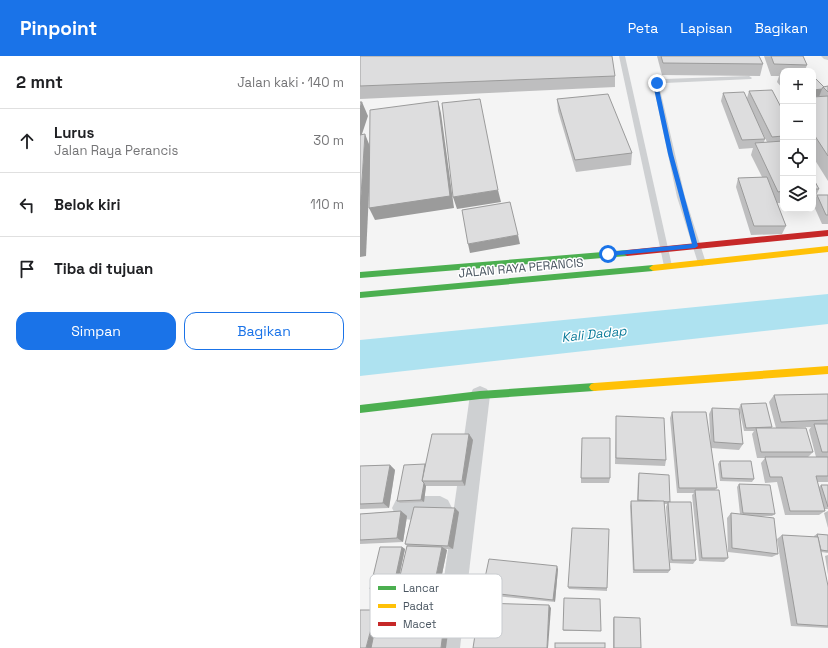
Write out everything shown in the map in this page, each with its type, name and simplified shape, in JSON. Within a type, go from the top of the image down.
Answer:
[{"type":"street","name":"JALAN RAYA PERANCIS","points":[[360,275],[664,250],[828,233]]},
{"type":"street","name":"JALAN RAYA PERANCIS","points":[[360,295],[702,263],[828,249]]},
{"type":"street","points":[[360,409],[480,395],[828,370]]},
{"type":"street","points":[[456,574],[480,395]]},
{"type":"street","points":[[404,508],[464,509]]},
{"type":"street","points":[[447,648],[448,638]]},
{"type":"lane","points":[[622,56],[668,266]]},
{"type":"lane","points":[[702,263],[695,246],[670,154],[656,84],[664,81],[749,78]]},
{"type":"building","points":[[360,56],[612,56],[615,76],[360,86]]},
{"type":"building","points":[[661,56],[759,56],[763,64],[663,63]]},
{"type":"building","points":[[771,56],[803,56],[807,65],[774,64]]},
{"type":"building","points":[[816,79],[824,87],[822,89],[816,90]]},
{"type":"building","points":[[828,86],[828,92],[823,87]]},
{"type":"building","points":[[772,90],[780,105],[780,136],[772,137],[749,91]]},
{"type":"building","points":[[744,92],[765,139],[742,140],[723,93]]},
{"type":"building","points":[[608,94],[632,153],[575,160],[557,99]]},
{"type":"building","points":[[828,96],[828,156],[816,138],[816,97]]},
{"type":"building","points":[[480,99],[498,190],[453,197],[442,103]]},
{"type":"building","points":[[438,101],[450,196],[369,208],[370,110]]},
{"type":"building","points":[[365,134],[360,211],[360,135]]},
{"type":"building","points":[[780,141],[780,192],[778,192],[755,143]]},
{"type":"building","points":[[767,177],[786,226],[754,226],[738,178]]},
{"type":"building","points":[[817,195],[828,195],[828,215],[826,215]]},
{"type":"building","points":[[510,202],[518,235],[468,244],[462,210]]},
{"type":"building","points":[[828,394],[828,420],[781,422],[774,395]]},
{"type":"building","points":[[766,403],[772,427],[746,428],[741,404]]},
{"type":"building","points":[[712,408],[739,409],[743,444],[714,442]]},
{"type":"building","points":[[672,412],[706,412],[717,488],[679,488]]},
{"type":"building","points":[[616,416],[664,418],[666,460],[616,458]]},
{"type":"building","points":[[814,424],[828,424],[828,452],[822,452]]},
{"type":"building","points":[[756,428],[806,428],[813,452],[761,452]]},
{"type":"building","points":[[432,434],[469,434],[462,481],[422,481]]},
{"type":"building","points":[[582,438],[610,438],[610,478],[581,478]]},
{"type":"building","points":[[765,457],[828,457],[828,476],[816,476],[825,511],[790,511],[782,477],[770,477]]},
{"type":"building","points":[[720,461],[751,461],[754,479],[722,478]]},
{"type":"building","points":[[425,464],[421,500],[397,501],[404,465]]},
{"type":"building","points":[[390,465],[383,503],[360,504],[360,466]]},
{"type":"building","points":[[639,473],[669,475],[670,502],[638,500]]},
{"type":"building","points":[[739,484],[770,485],[775,514],[743,513]]},
{"type":"building","points":[[821,485],[828,485],[828,507]]},
{"type":"building","points":[[695,490],[719,490],[728,558],[702,558]]},
{"type":"building","points":[[631,501],[664,501],[670,570],[634,570]]},
{"type":"building","points":[[668,502],[691,502],[696,560],[672,560]]},
{"type":"building","points":[[414,507],[455,508],[448,546],[405,544]]},
{"type":"building","points":[[401,511],[397,538],[360,540],[360,514]]},
{"type":"building","points":[[731,513],[774,518],[778,554],[732,548]]},
{"type":"building","points":[[572,528],[609,529],[607,588],[568,587]]},
{"type":"building","points":[[817,534],[828,535],[828,551],[821,550]]},
{"type":"building","points":[[782,535],[818,537],[828,586],[828,626],[797,624]]},
{"type":"building","points":[[407,546],[442,547],[436,574],[400,574]]},
{"type":"building","points":[[380,547],[402,547],[396,574],[374,574]]},
{"type":"building","points":[[489,559],[557,566],[553,600],[502,594],[502,574],[486,574]]},
{"type":"building","points":[[564,598],[600,599],[601,631],[563,630]]},
{"type":"building","points":[[502,604],[549,605],[547,648],[473,648],[475,638],[502,638]]},
{"type":"building","points":[[360,610],[370,610],[370,633],[366,648],[360,648]]},
{"type":"building","points":[[614,617],[640,618],[641,648],[614,648]]},
{"type":"building","points":[[373,638],[442,638],[441,648],[371,648]]},
{"type":"building","points":[[555,643],[605,643],[605,648],[555,648]]},
{"type":"waterway","name":"Kali Dadap","points":[[360,358],[828,309]]},
{"type":"traffic: fast","points":[[360,275],[627,253]]},
{"type":"traffic: fast","points":[[360,295],[653,268]]},
{"type":"traffic: fast","points":[[360,409],[480,395],[594,387]]},
{"type":"traffic: slow","points":[[653,268],[828,249]]},
{"type":"traffic: slow","points":[[594,387],[828,370]]},
{"type":"traffic: jam","points":[[627,253],[828,233]]},
{"type":"route","points":[[608,254],[695,246],[670,154],[657,83]]}]
